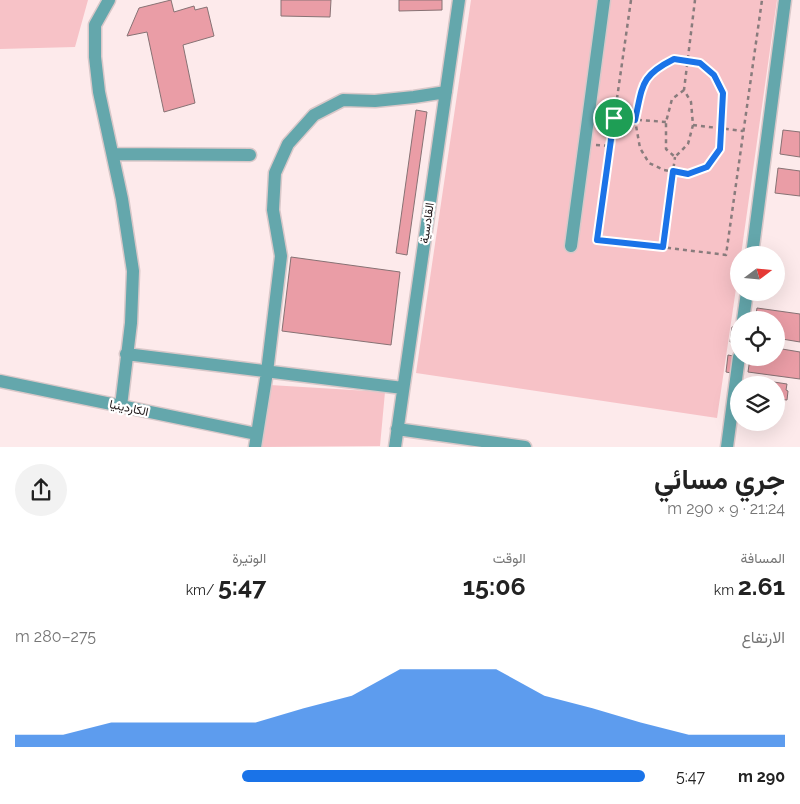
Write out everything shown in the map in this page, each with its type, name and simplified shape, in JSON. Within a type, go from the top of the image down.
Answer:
[{"type":"street","points":[[109,0],[95,25],[95,57],[99,92],[122,199],[132,271],[131,323],[121,406]]},
{"type":"street","name":"القادسية","points":[[395,446],[459,0]]},
{"type":"street","points":[[570,246],[604,0]]},
{"type":"street","points":[[753,246],[785,0]]},
{"type":"street","points":[[256,440],[268,372],[281,256],[273,210],[275,173],[288,144],[314,115],[343,100],[375,101],[446,92]]},
{"type":"street","points":[[112,154],[250,155]]},
{"type":"street","points":[[126,354],[403,388]]},
{"type":"street","points":[[727,446],[738,366]]},
{"type":"street","name":"الكاردينيا","points":[[0,381],[121,406],[256,440]]},
{"type":"street","points":[[397,428],[526,446]]},
{"type":"path","points":[[631,0],[597,240],[726,255],[762,0]]},
{"type":"path","points":[[663,247],[675,157],[688,144],[693,125],[691,102],[684,90],[695,0]]},
{"type":"path","points":[[674,59],[687,61],[700,63],[714,75],[723,93],[720,149],[707,167],[688,174],[664,170],[649,163],[640,148],[635,120],[644,81],[657,68],[674,59]]},
{"type":"path","points":[[675,157],[666,149],[666,122],[672,99],[684,90]]},
{"type":"path","points":[[614,118],[666,122]]},
{"type":"path","points":[[693,125],[744,131]]},
{"type":"shaded area","points":[[0,0],[88,0],[75,47],[0,49]]},
{"type":"shaded area","points":[[471,0],[777,0],[742,246],[730,246],[730,301],[734,301],[733,311],[730,311],[730,329],[717,418],[416,373]]},
{"type":"shaded area","points":[[270,385],[385,392],[380,446],[262,447]]},
{"type":"building","points":[[171,0],[174,12],[194,6],[195,10],[207,7],[214,36],[183,45],[195,103],[164,112],[147,32],[127,36],[139,8]]},
{"type":"building","points":[[281,0],[331,0],[330,17],[281,16]]},
{"type":"building","points":[[399,0],[442,0],[442,10],[399,11]]},
{"type":"building","points":[[416,110],[427,112],[407,255],[396,253]]},
{"type":"building","points":[[783,130],[800,132],[800,157],[780,154]]},
{"type":"building","points":[[778,168],[800,171],[800,196],[775,193]]},
{"type":"building","points":[[291,257],[400,272],[391,345],[282,331]]},
{"type":"building","points":[[757,308],[778,311],[756,311]]},
{"type":"building","points":[[785,312],[800,314],[800,342],[785,340]]},
{"type":"building","points":[[785,350],[800,352],[800,379],[748,372],[749,366],[785,366]]},
{"type":"building","points":[[728,355],[730,355],[730,366],[732,366],[731,373],[726,372]]},
{"type":"building","points":[[785,384],[787,384],[786,390],[788,391],[787,400],[785,400]]},
{"type":"route","points":[[674,59],[700,63],[714,75],[723,93],[720,149],[707,167],[688,174],[673,171],[663,247],[597,240],[614,118],[635,120],[644,81],[657,68],[674,59]]}]
